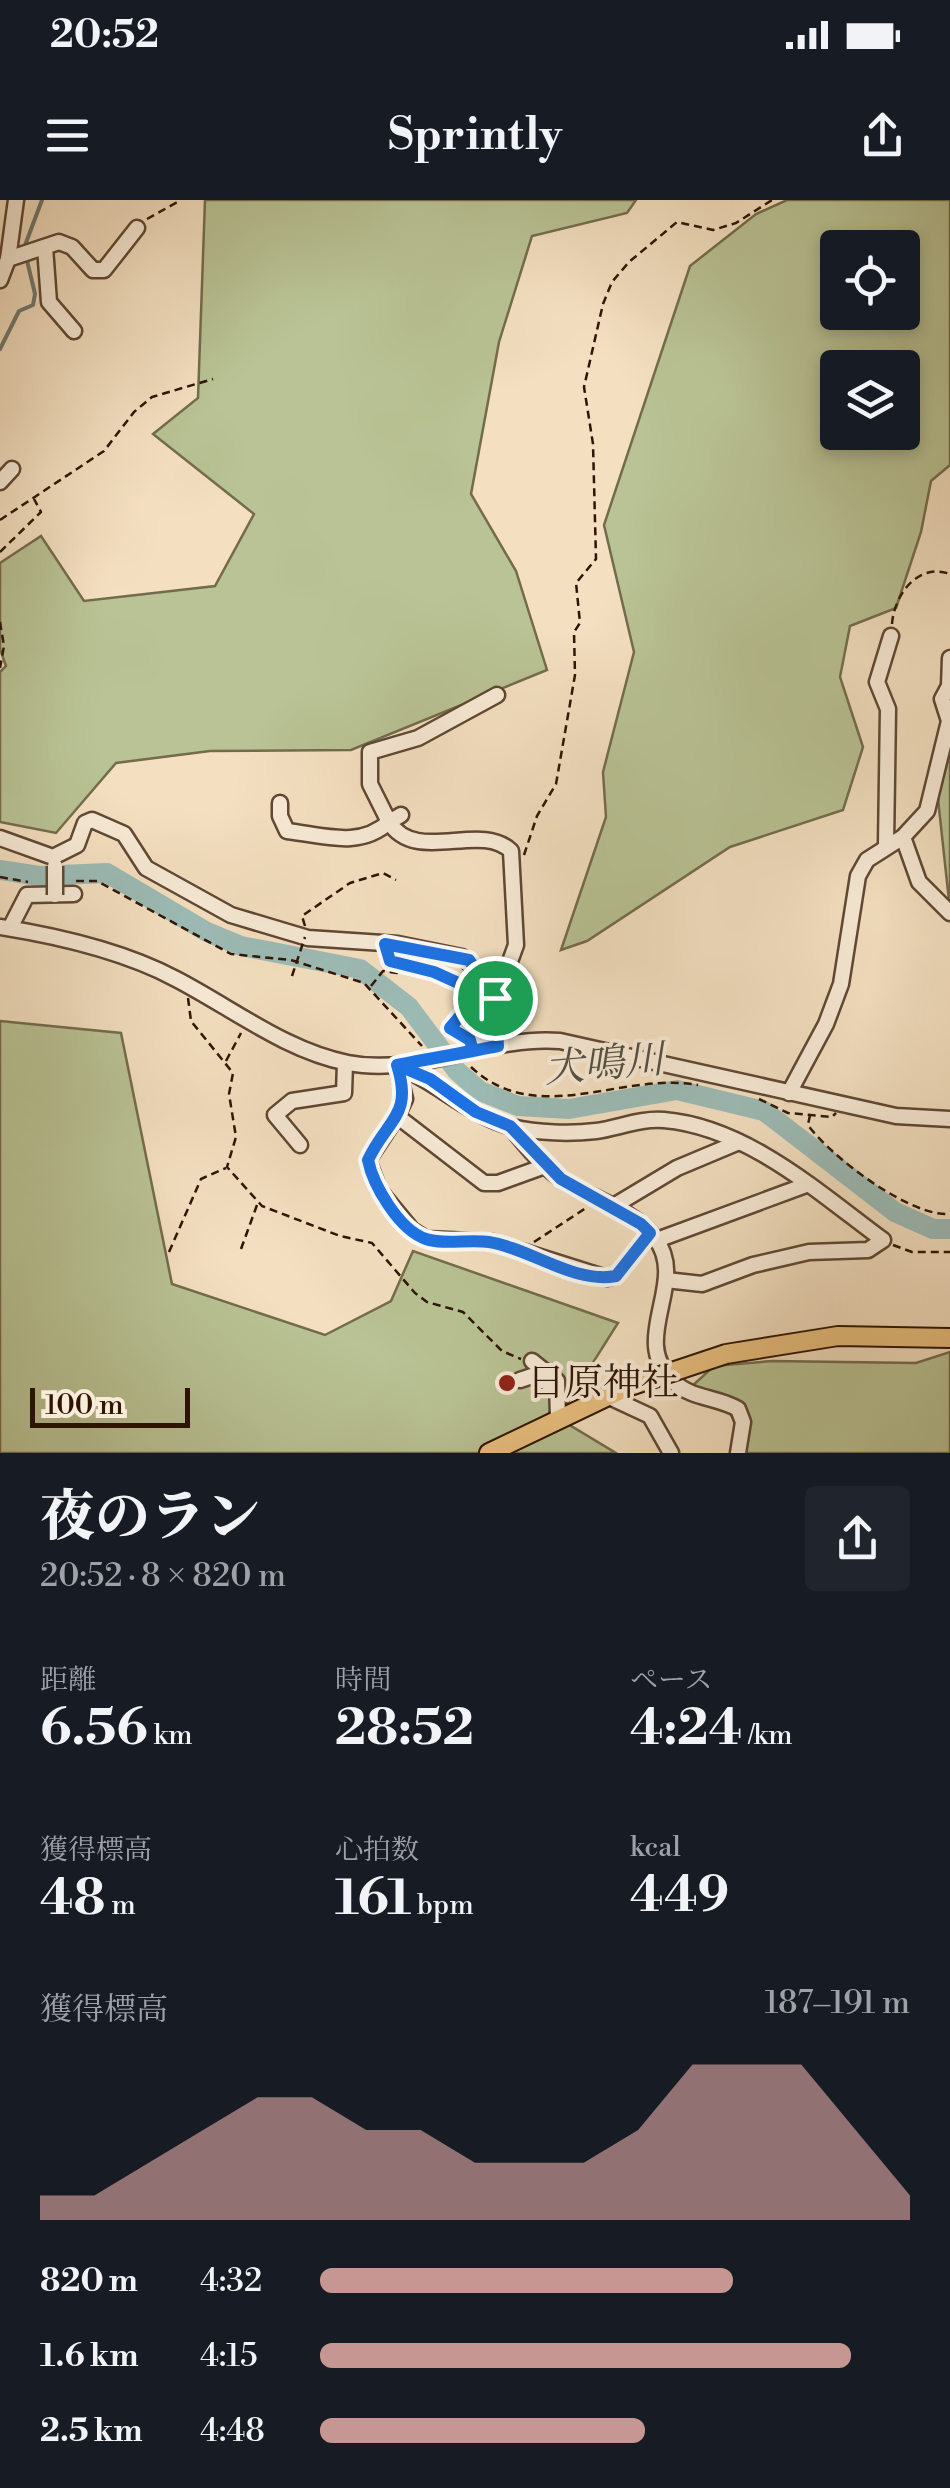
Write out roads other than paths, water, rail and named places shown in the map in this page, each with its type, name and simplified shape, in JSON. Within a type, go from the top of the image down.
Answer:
[{"type":"main road","points":[[489,1453],[628,1387],[726,1354],[838,1336],[950,1338]]},
{"type":"street","points":[[16,200],[19,256]]},
{"type":"street","points":[[0,280],[19,256],[45,246],[67,244],[93,270],[104,270],[137,228]]},
{"type":"street","points":[[45,246],[49,302],[74,331]]},
{"type":"street","points":[[0,482],[12,468]]},
{"type":"street","points":[[886,846],[888,708],[878,682],[892,636]]},
{"type":"street","points":[[789,1092],[826,1024],[841,984],[858,876],[867,860],[904,837],[927,811],[949,722],[942,699],[948,686],[950,658]]},
{"type":"street","points":[[497,695],[418,738],[370,752],[370,784],[395,818],[394,829],[422,840],[506,846],[511,852],[516,944],[495,998],[498,1046]]},
{"type":"street","points":[[280,804],[280,816],[288,832],[333,841],[381,830],[395,818]]},
{"type":"street","points":[[56,895],[55,866],[77,845],[85,823],[92,820],[124,834],[146,868],[246,922],[305,938],[385,944],[469,960],[495,998]]},
{"type":"street","points":[[904,837],[919,882],[950,913]]},
{"type":"street","points":[[0,838],[53,857],[67,852]]},
{"type":"street","points":[[20,848],[23,854],[55,866]]},
{"type":"street","points":[[73,888],[56,895],[27,894],[5,927],[147,966],[312,1054],[345,1062],[397,1065],[430,1079],[476,1112],[510,1126],[585,1131],[661,1120],[738,1142],[884,1240],[868,1250],[809,1252],[753,1265],[702,1284],[666,1280]]},
{"type":"street","points":[[397,1065],[424,1052],[472,1059],[498,1046],[540,1040],[594,1046],[896,1116],[950,1118]]},
{"type":"street","points":[[300,1145],[275,1115],[292,1100],[344,1093],[345,1062]]},
{"type":"street","points":[[397,1065],[405,1099],[368,1160],[378,1190],[412,1230],[426,1239],[493,1242],[608,1278],[616,1276],[653,1236],[806,1185]]},
{"type":"street","points":[[397,1116],[484,1183],[498,1184],[546,1166]]},
{"type":"street","points":[[510,1126],[546,1166],[653,1236],[666,1261],[666,1280],[653,1342],[660,1363],[682,1388],[738,1409],[743,1422],[738,1453]]},
{"type":"street","points":[[612,1207],[677,1168],[738,1142]]},
{"type":"street","points":[[532,1362],[557,1381],[558,1418]]},
{"type":"street","points":[[520,1380],[543,1378],[558,1394]]},
{"type":"street","points":[[607,1396],[650,1416],[672,1453]]},
{"type":"waterway","points":[[0,349],[19,311],[33,305],[35,294],[24,248],[42,200]]},
{"type":"waterway","name":"犬鳴川","points":[[0,870],[39,876],[107,873],[207,932],[241,946],[360,969],[409,1007],[457,1071],[480,1091],[518,1106],[569,1109],[677,1090],[764,1111],[895,1212],[933,1229],[950,1229]]},
{"type":"place","name":"日原神社","points":[[507,1383]]}]
